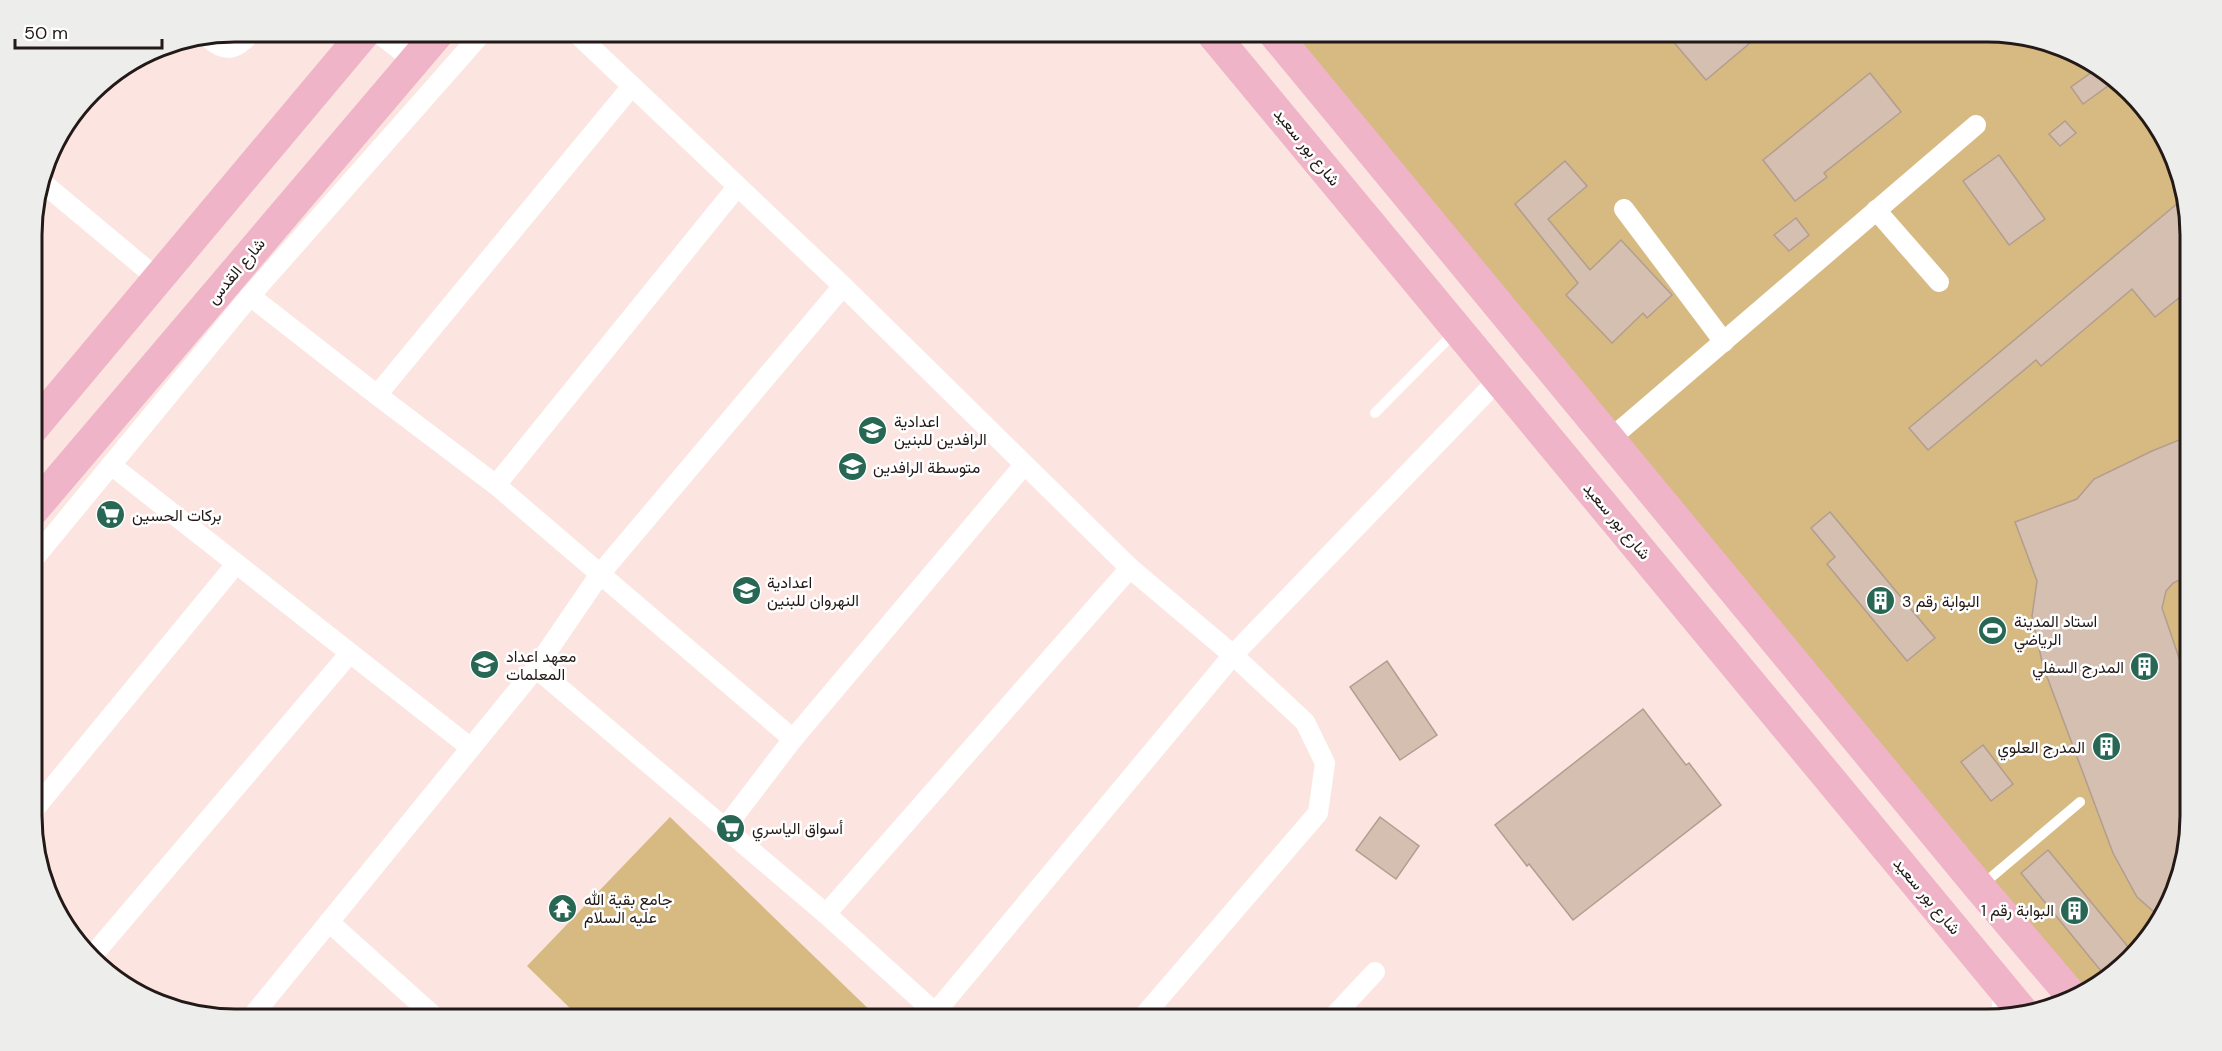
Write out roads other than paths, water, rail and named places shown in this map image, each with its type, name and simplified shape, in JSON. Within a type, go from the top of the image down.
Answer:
[{"type":"main road","points":[[42,417],[357,42]]},
{"type":"main road","name":"شارع القدس","points":[[42,499],[432,42]]},
{"type":"main road","name":"شارع بور سعيد","points":[[1219,42],[2018,1006]]},
{"type":"main road","points":[[1281,42],[2068,991]]},
{"type":"main road","points":[[1414,278],[1452,248]]},
{"type":"street","points":[[218,43],[232,49],[244,42]]},
{"type":"street","points":[[390,42],[415,62]]},
{"type":"street","points":[[42,549],[250,296],[474,42]]},
{"type":"street","points":[[585,42],[843,286],[1131,568],[1233,655],[1305,722],[1325,763],[1318,813],[1150,1009]]},
{"type":"street","points":[[377,395],[632,86]]},
{"type":"street","points":[[1610,439],[1976,125]]},
{"type":"street","points":[[496,485],[737,187]]},
{"type":"street","points":[[48,188],[158,279]]},
{"type":"street","points":[[1624,209],[1724,342]]},
{"type":"street","points":[[1876,210],[1939,282]]},
{"type":"street","points":[[259,1009],[536,668],[600,574],[843,286]]},
{"type":"street","points":[[250,296],[496,485],[793,739]]},
{"type":"street","points":[[944,1009],[1233,655],[1499,379]]},
{"type":"street","points":[[111,465],[471,748]]},
{"type":"street","points":[[725,828],[793,739],[1024,465]]},
{"type":"street","points":[[42,799],[236,564]]},
{"type":"street","points":[[826,914],[1131,568]]},
{"type":"street","points":[[97,950],[350,653]]},
{"type":"street","points":[[536,668],[826,914],[930,1009]]},
{"type":"street","points":[[329,922],[426,1009]]},
{"type":"street","points":[[1340,1009],[1375,972]]},
{"type":"lane","points":[[1375,413],[1458,330]]},
{"type":"lane","points":[[1980,888],[2080,802]]},
{"type":"lane","points":[[1997,1009],[2001,985]]},
{"type":"place","name":"اعدادية الرافدين للبنين","points":[[873,430]]},
{"type":"place","name":"متوسطة الرافدين","points":[[852,467]]},
{"type":"place","name":"بركات الحسين","points":[[111,515]]},
{"type":"place","name":"اعدادية النهروان للبنين","points":[[746,591]]},
{"type":"place","name":"البوابة رقم 3","points":[[1881,601]]},
{"type":"place","name":"استاد المدينة الرياضي","points":[[1993,630]]},
{"type":"place","name":"معهد اعداد المعلمات","points":[[485,665]]},
{"type":"place","name":"المدرج السفلي","points":[[2145,667]]},
{"type":"place","name":"المدرج العلوي","points":[[2106,747]]},
{"type":"place","name":"أسواق الياسري","points":[[731,828]]},
{"type":"place","name":"جامع بقية الله عليه السلام","points":[[563,908]]},
{"type":"place","name":"البوابة رقم 1","points":[[2075,910]]}]
